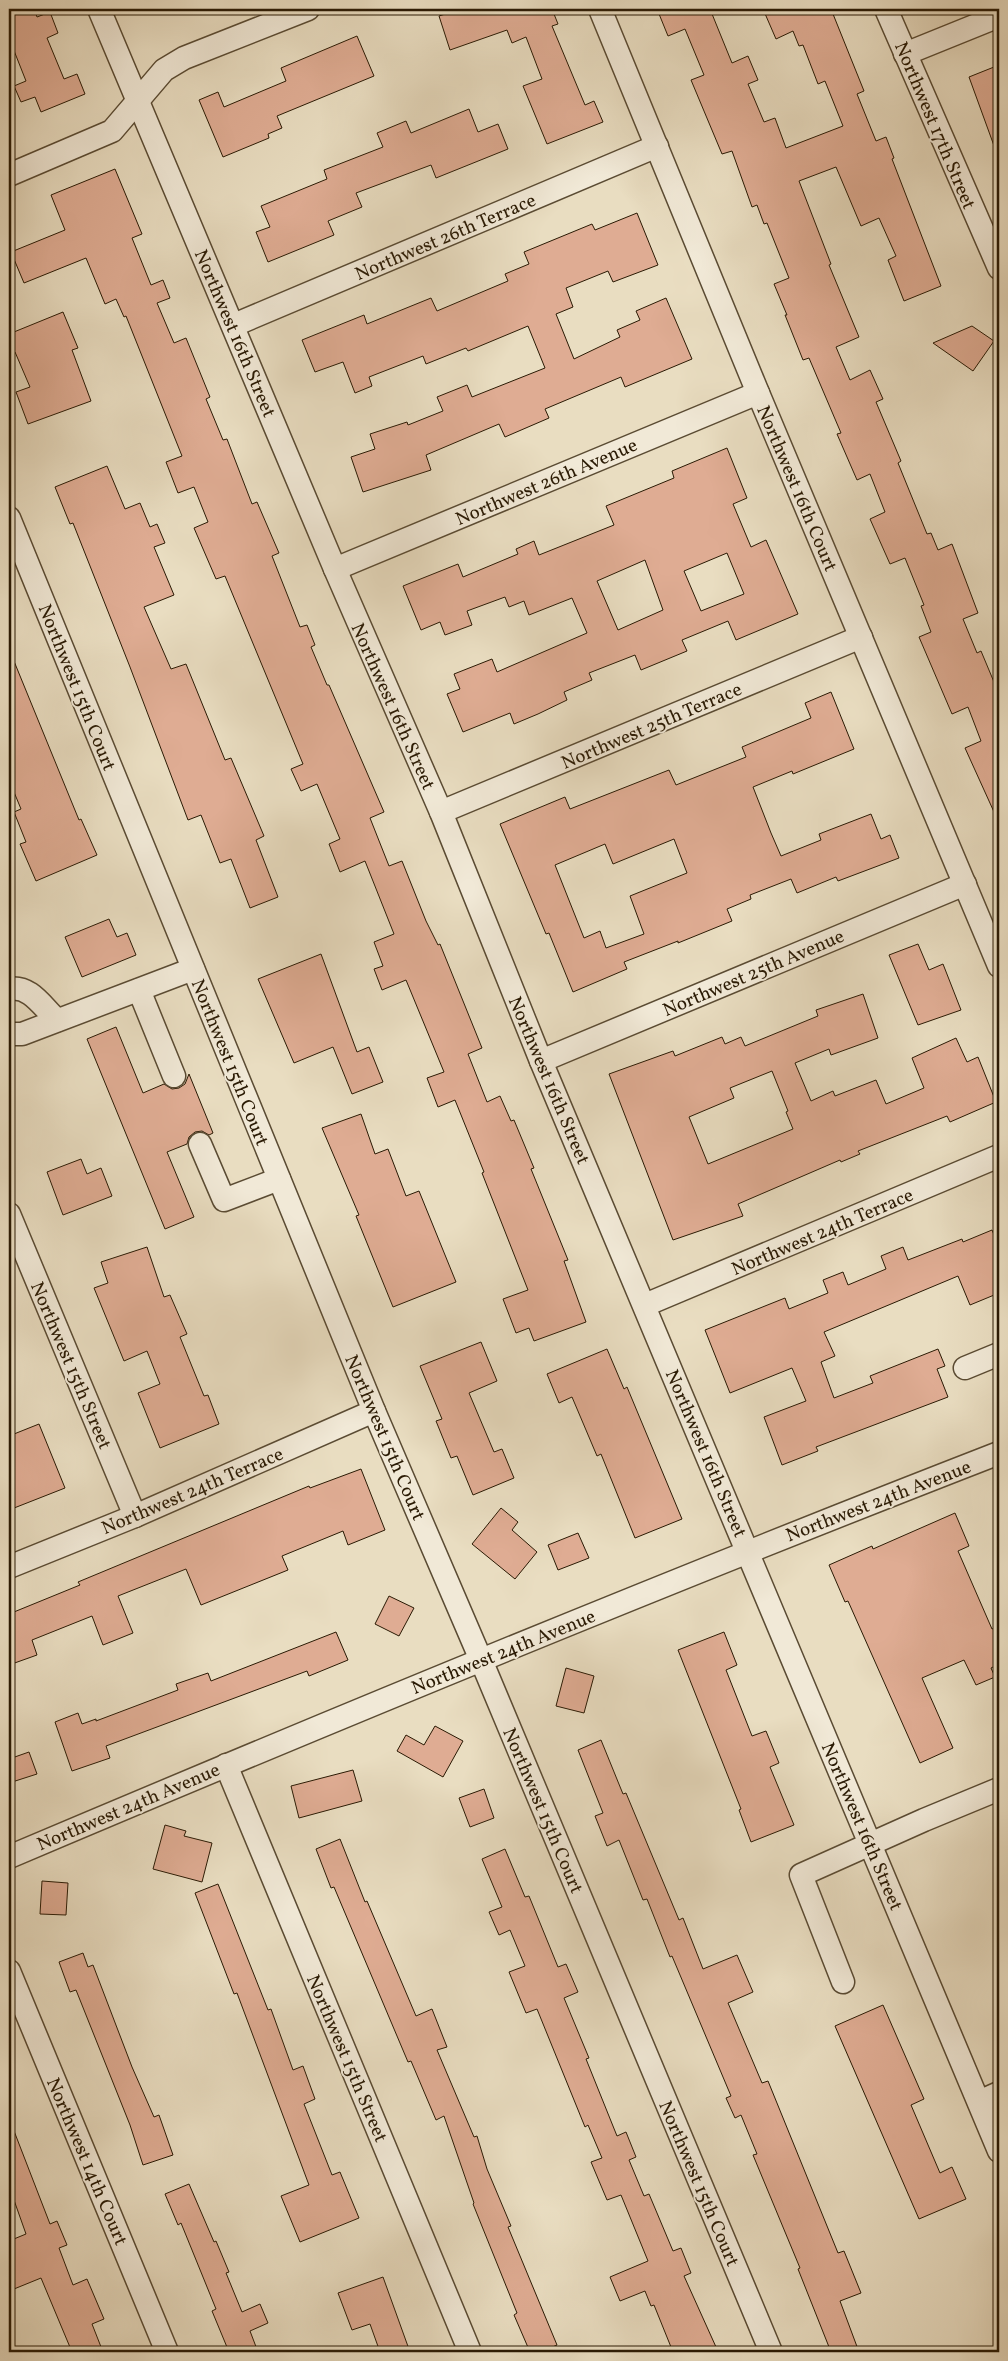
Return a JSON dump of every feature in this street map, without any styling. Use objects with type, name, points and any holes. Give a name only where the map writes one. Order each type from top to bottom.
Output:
[{"type":"street","name":"Northwest 16th Street","points":[[99,9],[335,569],[441,812],[541,1061],[999,2151]]},
{"type":"street","points":[[9,175],[112,131],[164,70],[184,58],[308,9]]},
{"type":"street","name":"Northwest 16th Court","points":[[600,9],[758,393],[999,966]]},
{"type":"street","name":"Northwest 17th Street","points":[[886,9],[999,268]]},
{"type":"street","points":[[905,54],[999,16]]},
{"type":"street","name":"Northwest 26th Terrace","points":[[234,326],[657,146]]},
{"type":"street","name":"Northwest 26th Avenue","points":[[335,569],[758,393]]},
{"type":"street","name":"Northwest 15th Court","points":[[9,518],[374,1411],[481,1660],[771,2352]]},
{"type":"street","name":"Northwest 25th Terrace","points":[[441,812],[861,638]]},
{"type":"street","name":"Northwest 25th Avenue","points":[[541,1061],[965,884]]},
{"type":"street","points":[[9,1034],[22,1034],[193,969]]},
{"type":"street","points":[[9,989],[17,988],[28,992],[57,1020]]},
{"type":"street","points":[[139,990],[174,1076]]},
{"type":"street","points":[[200,1144],[224,1200],[279,1178]]},
{"type":"street","name":"Northwest 24th Terrace","points":[[645,1305],[999,1156]]},
{"type":"street","name":"Northwest 15th Street","points":[[9,1214],[135,1516]]},
{"type":"street","points":[[965,1368],[999,1354]]},
{"type":"street","name":"Northwest 24th Terrace","points":[[9,1567],[135,1516],[374,1411]]},
{"type":"street","name":"Northwest 24th Avenue","points":[[9,1857],[226,1765],[748,1550],[999,1453]]},
{"type":"street","name":"Northwest 15th Street","points":[[226,1765],[470,2352]]},
{"type":"street","points":[[843,1982],[801,1875],[999,1789]]},
{"type":"street","name":"Northwest 14th Court","points":[[9,1971],[167,2352]]},
{"type":"street","points":[[979,2102],[999,2093]]},
{"type":"building","points":[[9,9],[34,9],[37,17],[50,12],[58,33],[47,38],[64,79],[77,74],[85,94],[41,112],[35,97],[21,102],[14,86],[26,81],[9,38]]},
{"type":"building","points":[[461,9],[552,9],[558,24],[552,26],[585,105],[594,101],[603,122],[547,144],[523,86],[542,79],[526,37],[512,43],[507,30],[450,50],[439,16]]},
{"type":"building","points":[[657,9],[710,9],[732,63],[748,56],[758,80],[748,84],[764,122],[775,118],[786,148],[843,126],[825,81],[818,84],[803,45],[799,46],[793,31],[776,39],[763,9],[831,9],[864,91],[857,94],[876,141],[886,137],[894,158],[892,159],[941,286],[904,301],[888,260],[896,256],[879,218],[861,226],[836,167],[799,181],[831,264],[829,265],[859,337],[836,347],[850,380],[870,370],[883,399],[876,402],[901,461],[898,463],[927,534],[931,533],[938,550],[952,544],[978,613],[963,619],[977,653],[981,651],[999,694],[999,823],[965,748],[981,741],[968,707],[952,714],[919,637],[931,632],[921,606],[924,605],[905,558],[890,564],[870,519],[885,512],[870,474],[857,480],[837,434],[841,433],[809,358],[803,360],[785,315],[787,315],[774,284],[789,278],[767,223],[764,224],[757,205],[752,207],[732,151],[722,154],[691,80],[704,75],[685,29],[668,36]]},
{"type":"building","points":[[357,36],[374,76],[277,116],[282,128],[268,134],[269,138],[223,157],[199,100],[218,92],[224,107],[286,81],[281,68]]},
{"type":"building","points":[[999,65],[999,153],[997,154],[969,77]]},
{"type":"building","points":[[469,109],[478,132],[498,124],[508,149],[436,178],[431,165],[356,193],[362,207],[328,221],[334,235],[268,262],[256,232],[270,227],[261,206],[327,179],[324,170],[383,147],[377,133],[406,121],[411,133]]},
{"type":"building","points":[[115,169],[142,234],[132,238],[151,285],[163,280],[170,298],[157,303],[174,343],[186,338],[210,397],[206,399],[223,440],[227,439],[252,504],[257,502],[279,553],[272,556],[300,627],[307,625],[315,645],[311,647],[384,812],[370,818],[389,866],[402,861],[426,921],[438,945],[440,944],[482,1048],[468,1054],[487,1102],[500,1096],[511,1121],[514,1120],[534,1168],[531,1169],[568,1260],[564,1261],[586,1322],[534,1341],[529,1328],[516,1333],[503,1299],[528,1290],[482,1173],[484,1172],[455,1100],[438,1107],[427,1078],[444,1072],[406,980],[382,990],[374,969],[383,966],[374,942],[394,934],[365,861],[340,872],[329,844],[340,839],[317,784],[301,791],[291,769],[303,764],[225,576],[216,579],[194,528],[208,522],[194,487],[178,493],[166,462],[182,456],[126,316],[124,317],[116,299],[105,304],[86,258],[24,283],[11,252],[65,230],[51,195]]},
{"type":"building","points":[[637,213],[658,265],[613,282],[608,271],[566,288],[573,307],[556,314],[574,359],[620,337],[617,330],[640,320],[636,311],[666,298],[692,359],[625,387],[621,377],[545,409],[549,418],[505,437],[499,424],[426,455],[431,470],[363,492],[351,457],[375,449],[370,434],[407,422],[408,425],[443,411],[437,397],[467,385],[472,397],[545,368],[528,326],[468,351],[466,348],[426,364],[423,356],[369,377],[372,386],[355,393],[343,362],[315,372],[302,340],[364,315],[367,324],[431,298],[437,311],[508,281],[505,274],[529,264],[524,252],[592,224],[595,230]]},
{"type":"building","points":[[63,312],[78,348],[72,350],[91,401],[28,424],[16,392],[30,387],[15,352],[9,354],[9,334]]},
{"type":"building","points":[[972,326],[994,341],[973,371],[933,343]]},
{"type":"building","points":[[727,448],[747,498],[733,504],[751,547],[766,540],[798,614],[736,640],[728,621],[682,640],[687,651],[641,670],[635,655],[589,673],[592,680],[564,692],[567,700],[538,714],[514,724],[510,713],[463,732],[447,694],[460,689],[454,674],[492,659],[497,672],[587,633],[572,598],[529,615],[524,601],[509,607],[505,597],[467,611],[472,625],[445,635],[440,622],[421,630],[403,586],[458,564],[463,577],[518,554],[516,549],[534,541],[539,555],[614,525],[606,506],[674,478],[672,471]],"holes":[[[727,553],[744,594],[701,611],[684,571]],[[645,560],[663,610],[618,630],[597,581]]]},
{"type":"building","points":[[107,466],[125,509],[140,503],[150,527],[157,524],[165,543],[154,547],[174,595],[144,607],[171,669],[186,664],[225,760],[231,758],[264,836],[256,840],[278,897],[250,908],[231,859],[220,863],[201,815],[188,820],[73,523],[70,524],[55,487]]},
{"type":"building","points":[[9,649],[79,820],[81,819],[97,855],[36,881],[20,844],[26,842],[14,812],[21,809],[9,780]]},
{"type":"building","points":[[831,692],[854,749],[793,774],[792,771],[753,787],[781,856],[821,840],[819,834],[871,814],[881,839],[890,835],[899,858],[838,881],[836,877],[797,893],[791,879],[750,895],[751,899],[727,909],[732,921],[624,962],[627,969],[573,992],[549,933],[546,934],[500,824],[565,797],[570,809],[669,770],[676,785],[746,757],[742,747],[811,718],[805,703]],"holes":[[[674,839],[687,873],[630,896],[644,934],[606,948],[600,931],[584,938],[555,865],[605,844],[613,864]]]},
{"type":"building","points":[[109,919],[117,937],[127,933],[136,955],[82,977],[65,937]]},
{"type":"building","points":[[918,944],[929,970],[943,964],[961,1010],[918,1025],[889,955]]},
{"type":"building","points":[[321,954],[357,1052],[369,1047],[383,1082],[352,1094],[333,1047],[294,1063],[258,979]]},
{"type":"building","points":[[863,994],[878,1038],[831,1055],[829,1049],[795,1063],[811,1101],[833,1091],[835,1096],[876,1080],[886,1104],[924,1088],[912,1058],[956,1038],[967,1062],[978,1057],[996,1102],[950,1122],[947,1116],[858,1151],[860,1154],[841,1162],[840,1160],[738,1204],[743,1216],[673,1240],[609,1074],[673,1051],[675,1056],[722,1037],[725,1044],[741,1037],[745,1046],[818,1016],[816,1010]],"holes":[[[772,1071],[788,1111],[786,1112],[793,1129],[708,1164],[689,1117],[734,1098],[730,1088]]]},
{"type":"building","points":[[116,1027],[143,1093],[164,1084],[172,1089],[179,1088],[185,1084],[189,1074],[213,1133],[209,1135],[202,1131],[195,1132],[189,1137],[187,1144],[167,1152],[194,1217],[165,1229],[87,1039]]},
{"type":"building","points":[[361,1114],[375,1154],[388,1149],[406,1196],[419,1191],[456,1282],[393,1307],[356,1216],[359,1215],[322,1128]]},
{"type":"building","points":[[81,1159],[87,1174],[101,1168],[112,1196],[63,1215],[47,1172]]},
{"type":"building","points":[[992,1230],[999,1247],[999,1293],[970,1305],[958,1276],[824,1332],[835,1356],[821,1362],[834,1398],[873,1383],[870,1376],[938,1349],[945,1366],[937,1369],[948,1397],[816,1447],[818,1451],[782,1465],[764,1417],[806,1401],[792,1368],[730,1393],[705,1330],[785,1298],[789,1309],[828,1293],[823,1280],[843,1272],[848,1285],[886,1269],[881,1256],[903,1247],[908,1260],[962,1239],[963,1242]]},
{"type":"building","points":[[147,1247],[164,1297],[170,1295],[187,1334],[180,1337],[204,1396],[208,1395],[219,1424],[160,1448],[138,1393],[160,1384],[147,1351],[124,1361],[94,1288],[108,1283],[101,1262]]},
{"type":"building","points":[[481,1342],[497,1381],[469,1393],[494,1452],[502,1449],[514,1478],[473,1495],[457,1456],[451,1458],[436,1421],[442,1419],[420,1366]]},
{"type":"building","points":[[607,1349],[624,1389],[627,1387],[682,1519],[635,1538],[601,1454],[597,1456],[572,1397],[559,1403],[547,1374]]},
{"type":"building","points":[[39,1424],[65,1488],[9,1510],[9,1436]]},
{"type":"building","points":[[361,1469],[385,1530],[348,1545],[343,1531],[282,1556],[288,1570],[201,1605],[186,1569],[118,1596],[133,1633],[103,1645],[92,1616],[32,1640],[37,1655],[9,1665],[9,1614],[80,1585],[78,1582],[309,1486],[310,1488]]},
{"type":"building","points":[[501,1508],[518,1522],[512,1530],[537,1552],[515,1579],[472,1544]]},
{"type":"building","points":[[955,1513],[969,1546],[958,1551],[992,1629],[999,1626],[999,1664],[991,1668],[995,1677],[976,1685],[964,1660],[922,1678],[953,1748],[920,1763],[848,1601],[845,1602],[829,1565],[872,1546],[873,1549]]},
{"type":"building","points":[[578,1533],[589,1558],[558,1570],[548,1545]]},
{"type":"building","points":[[389,1596],[414,1608],[399,1636],[375,1624]]},
{"type":"building","points":[[336,1632],[348,1660],[309,1676],[307,1671],[106,1746],[110,1758],[72,1771],[55,1722],[78,1713],[82,1724],[96,1719],[96,1721],[178,1690],[176,1684],[208,1673],[211,1681]]},
{"type":"building","points":[[724,1632],[737,1665],[726,1670],[752,1736],[766,1731],[779,1763],[770,1767],[794,1825],[751,1842],[739,1810],[741,1809],[678,1650]]},
{"type":"building","points":[[566,1668],[594,1676],[584,1713],[556,1706]]},
{"type":"building","points":[[435,1726],[463,1741],[443,1777],[397,1751],[406,1735],[424,1745]]},
{"type":"building","points":[[601,1740],[623,1794],[626,1793],[679,1920],[683,1918],[703,1969],[737,1955],[753,1992],[728,2003],[762,2083],[768,2081],[838,2253],[844,2251],[861,2293],[840,2301],[859,2352],[831,2352],[798,2269],[800,2268],[753,2155],[757,2154],[741,2115],[735,2118],[726,2098],[731,2096],[672,1956],[670,1957],[647,1899],[643,1900],[619,1840],[607,1846],[595,1816],[603,1813],[578,1750]]},
{"type":"building","points":[[29,1752],[37,1774],[9,1783],[9,1759]]},
{"type":"building","points":[[353,1770],[362,1801],[299,1818],[291,1786]]},
{"type":"building","points":[[484,1789],[494,1818],[470,1827],[459,1798]]},
{"type":"building","points":[[165,1825],[186,1831],[184,1836],[212,1843],[202,1882],[153,1869]]},
{"type":"building","points":[[340,1839],[365,1902],[367,1901],[416,2016],[432,2009],[447,2047],[437,2050],[474,2137],[477,2136],[487,2169],[511,2226],[508,2227],[557,2345],[541,2352],[530,2352],[514,2315],[517,2313],[473,2204],[444,2116],[436,2120],[411,2061],[408,2062],[334,1887],[331,1888],[316,1849]]},
{"type":"building","points":[[505,1849],[525,1897],[529,1896],[558,1967],[566,1964],[578,1992],[564,1998],[589,2058],[586,2059],[617,2136],[626,2132],[636,2157],[629,2160],[644,2196],[649,2194],[673,2251],[681,2248],[691,2273],[684,2276],[716,2347],[704,2352],[673,2352],[654,2305],[651,2306],[645,2291],[620,2301],[610,2277],[648,2261],[621,2195],[607,2200],[591,2162],[602,2158],[588,2125],[585,2127],[537,2009],[526,2013],[509,1972],[525,1966],[510,1930],[499,1935],[489,1912],[502,1907],[482,1859]]},
{"type":"building","points":[[42,1881],[68,1883],[66,1915],[40,1914]]},
{"type":"building","points":[[218,1884],[268,2010],[271,2009],[293,2070],[303,2066],[315,2099],[304,2104],[332,2175],[340,2172],[359,2218],[300,2242],[281,2196],[309,2185],[237,1993],[234,1994],[195,1893]]},
{"type":"building","points":[[83,1953],[88,1967],[93,1965],[132,2067],[154,2117],[159,2115],[173,2155],[143,2165],[130,2125],[76,1990],[70,1992],[59,1962]]},
{"type":"building","points":[[883,2005],[924,2099],[911,2105],[940,2173],[952,2167],[966,2199],[919,2219],[835,2026]]},
{"type":"building","points":[[9,2118],[50,2224],[57,2221],[67,2245],[59,2248],[73,2285],[87,2279],[104,2319],[92,2324],[103,2352],[72,2352],[41,2278],[14,2289],[9,2276],[9,2241],[26,2234],[9,2186]]},
{"type":"building","points":[[189,2184],[229,2272],[226,2273],[242,2312],[260,2304],[268,2323],[250,2331],[258,2352],[229,2352],[212,2311],[216,2309],[181,2223],[178,2225],[165,2194]]},
{"type":"building","points":[[383,2277],[410,2352],[380,2352],[370,2324],[352,2330],[338,2293]]}]
